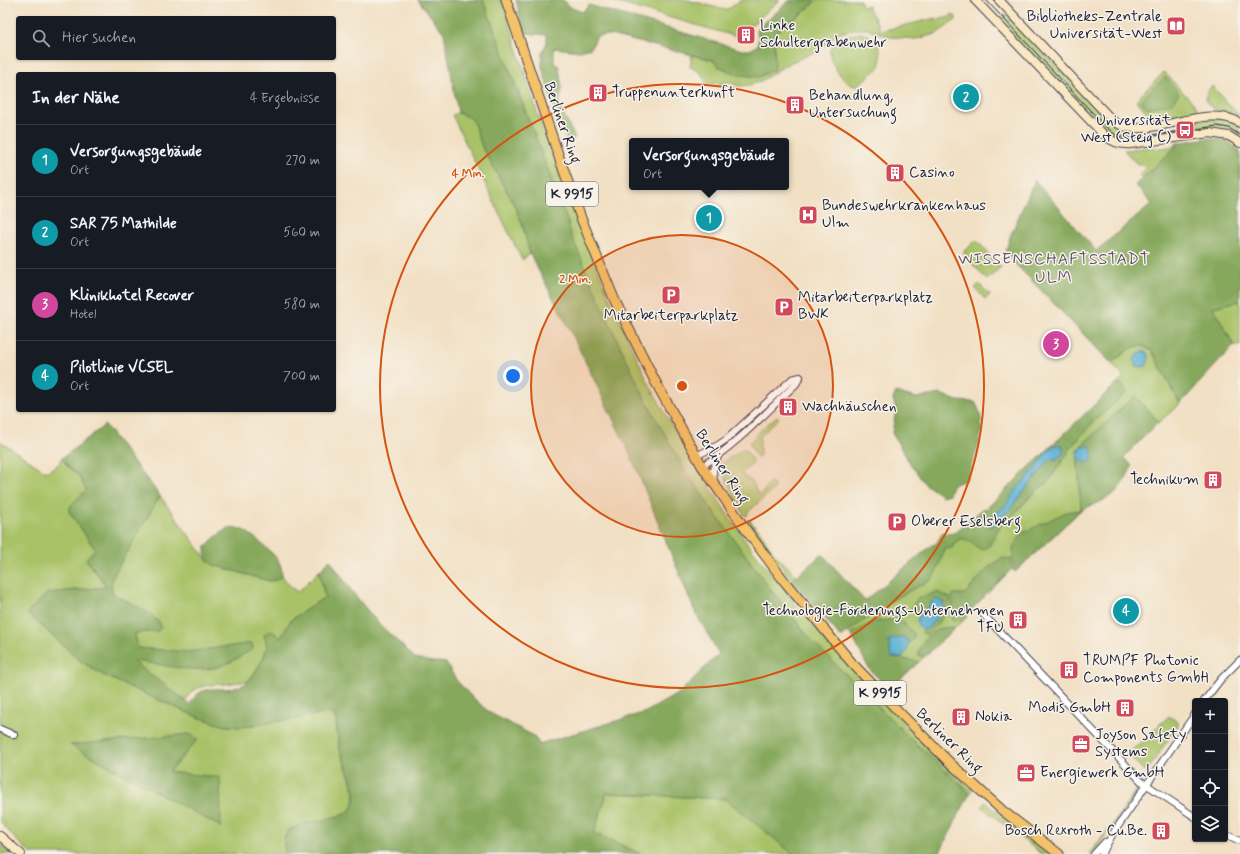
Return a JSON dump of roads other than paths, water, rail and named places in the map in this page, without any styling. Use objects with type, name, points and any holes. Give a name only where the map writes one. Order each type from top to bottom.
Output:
[{"type":"main road","name":"Berliner Ring","points":[[506,0],[581,218],[615,300],[655,381],[702,466],[749,534],[785,582],[829,636],[862,673],[913,727],[960,772],[1017,822],[1056,852]]},
{"type":"street","points":[[975,0],[1104,135],[1113,141],[1123,144],[1134,144],[1210,133],[1229,136],[1240,144]]},
{"type":"street","points":[[999,0],[1111,119],[1121,126],[1140,128],[1218,116],[1231,118],[1240,123]]},
{"type":"street","points":[[696,456],[718,445],[792,379],[800,376],[796,384],[745,433],[718,456],[702,466]]},
{"type":"street","points":[[714,484],[713,470],[718,456]]},
{"type":"street","points":[[982,614],[1138,778],[1146,785],[1192,815]]},
{"type":"street","points":[[1206,698],[1216,685],[1240,660]]},
{"type":"street","points":[[1102,854],[1112,835],[1192,718]]},
{"type":"street","points":[[0,729],[14,735]]},
{"type":"street","points":[[1094,854],[1112,835]]},
{"type":"street","points":[[1228,835],[1240,841]]},
{"type":"street","points":[[0,836],[21,854]]},
{"type":"water","points":[[1143,351],[1149,356],[1148,362],[1146,366],[1137,366],[1134,359],[1140,352]]},
{"type":"water","points":[[1055,445],[1063,445],[1063,454],[1056,459],[1050,459],[1009,510],[991,527],[986,522],[1005,506],[1017,489],[1036,468],[1045,454]]},
{"type":"water","points":[[1090,445],[1093,459],[1088,463],[1079,460],[1078,453],[1081,448]]},
{"type":"water","points":[[935,599],[943,602],[942,611],[926,630],[918,626],[917,619]]},
{"type":"water","points":[[904,637],[909,643],[907,651],[901,658],[892,657],[890,653],[889,640]]},
{"type":"tram line","points":[[986,0],[1106,127],[1117,136],[1131,138],[1217,126],[1229,128],[1240,135]]},
{"type":"place","name":"Bibliotheks-Zentrale Universität-West","points":[[1176,26]]},
{"type":"place","name":"Linke Schultergrabenwehr","points":[[746,35]]},
{"type":"place","name":"Truppenunterkunft","points":[[598,93]]},
{"type":"place","name":"SAR 75 Mathilde","points":[[966,97]]},
{"type":"place","name":"Behandlung, Untersuchung","points":[[795,105]]},
{"type":"place","name":"Universität West (Steig C)","points":[[1185,130]]},
{"type":"place","name":"Casino","points":[[895,173]]},
{"type":"place","name":"Bundeswehrkrankenhaus Ulm","points":[[808,215]]},
{"type":"place","name":"Versorgungsgebäude","points":[[709,218]]},
{"type":"place","name":"Mitarbeiterparkplatz","points":[[671,295]]},
{"type":"place","name":"Mitarbeiterparkplatz BWK","points":[[784,307]]},
{"type":"place","name":"Klinikhotel Recover","points":[[1056,344]]},
{"type":"place","name":"Wachhäuschen","points":[[788,407]]},
{"type":"place","name":"Technikum","points":[[1213,480]]},
{"type":"place","name":"Oberer Eselsberg","points":[[897,522]]},
{"type":"place","name":"Pilotlinie VCSEL","points":[[1126,611]]},
{"type":"place","name":"Technologie-Förderungs-Unternehmen TFU","points":[[1018,620]]},
{"type":"place","name":"TRUMPF Photonic Components GmbH","points":[[1069,670]]},
{"type":"place","name":"Modis GmbH","points":[[1125,708]]},
{"type":"place","name":"Nokia","points":[[961,717]]},
{"type":"place","name":"Joyson Safety Systems","points":[[1081,744]]},
{"type":"place","name":"Energiewerk GmbH","points":[[1026,773]]},
{"type":"place","name":"Bosch Rexroth - Cu.Be.","points":[[1161,831]]},
{"type":"district","name":"WISSENSCHAFTSSTADT ULM","points":[[1054,268]]}]
